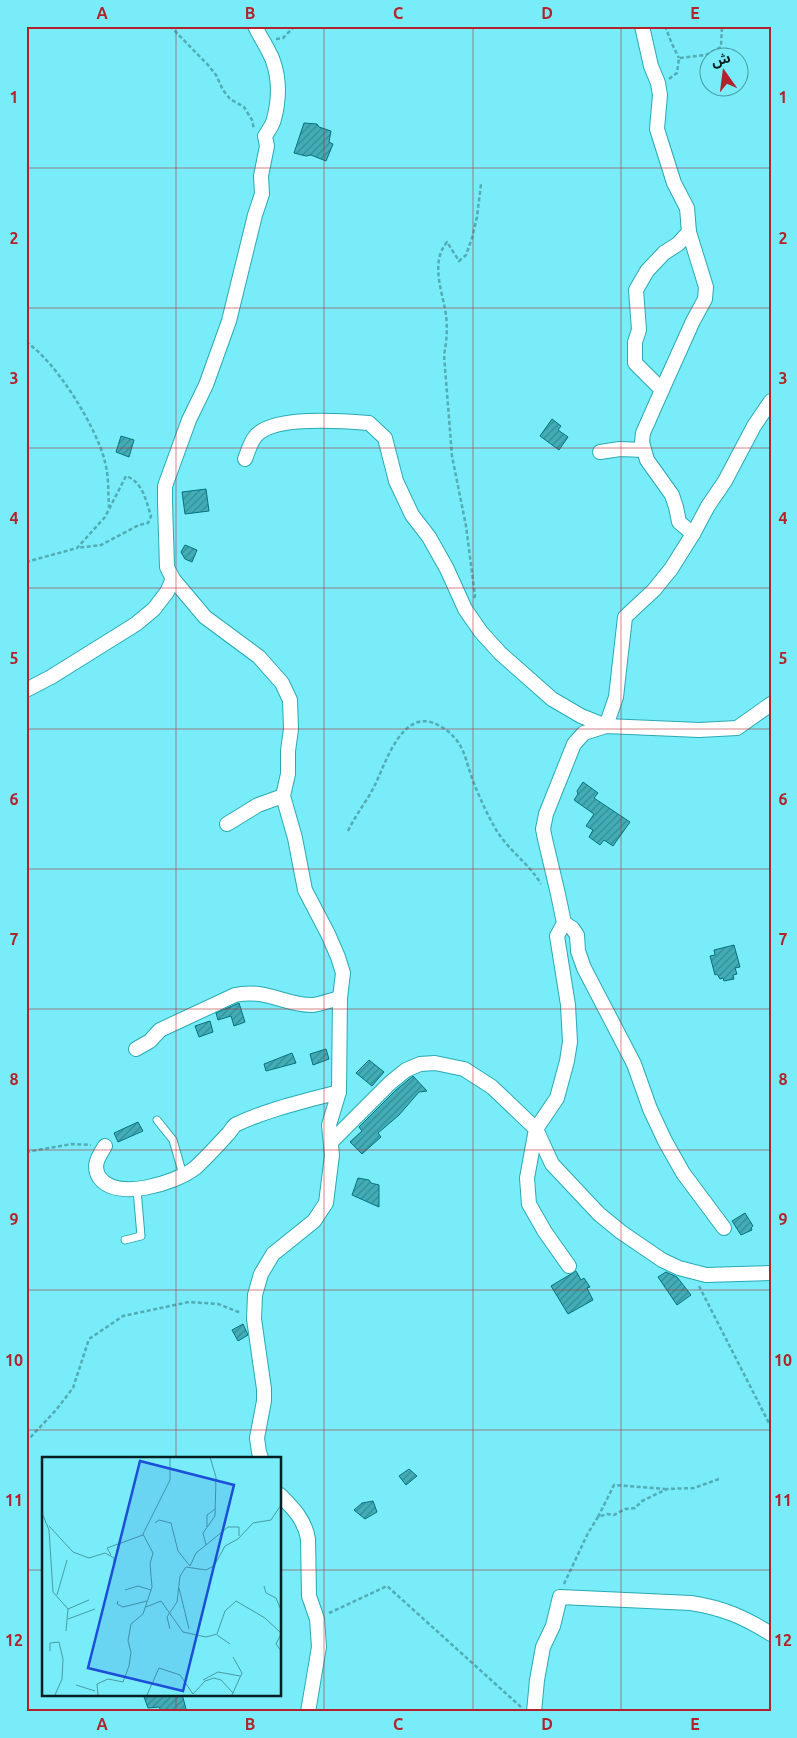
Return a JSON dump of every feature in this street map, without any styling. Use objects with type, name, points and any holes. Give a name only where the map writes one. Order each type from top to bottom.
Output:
[{"type":"street","points":[[255,26],[262,42],[268,49],[277,73],[278,91],[274,121],[265,136],[267,146],[261,176],[262,194],[255,214],[229,321],[206,385],[189,420],[166,486],[167,566],[173,579],[205,617],[259,657],[282,683],[290,700],[291,729],[288,751],[288,774],[283,796],[295,838],[305,890],[331,942],[343,973],[340,998],[339,1092],[329,1125],[331,1142],[330,1180],[326,1203],[314,1221],[273,1254],[261,1274],[255,1295],[254,1319],[264,1389],[264,1401],[257,1438],[261,1457]]},
{"type":"street","points":[[642,26],[660,95],[657,129],[674,183],[687,208],[690,232],[706,287],[705,299],[693,321],[643,433],[642,442],[647,460],[672,495],[679,522],[693,534]]},
{"type":"street","points":[[662,390],[635,363],[635,342],[639,330],[636,290],[647,271],[664,253],[678,244],[690,232]]},
{"type":"street","points":[[606,726],[616,696],[625,617],[654,590],[671,569],[725,481],[754,426],[771,401]]},
{"type":"street","points":[[245,459],[255,436],[270,426],[291,422],[369,423],[386,438],[396,482],[412,515],[429,537],[465,609],[481,632],[500,653],[552,699],[581,716],[606,726],[699,730],[737,728],[771,704]]},
{"type":"street","points":[[600,452],[620,449],[644,450]]},
{"type":"street","points":[[26,690],[51,677],[136,624],[154,609],[167,592],[173,579]]},
{"type":"street","points":[[569,1266],[545,1232],[529,1204],[527,1178],[536,1129],[556,1098],[567,1061],[570,1042],[568,1005],[557,936],[564,923],[543,829],[546,814],[574,744],[584,733],[606,726]]},
{"type":"street","points":[[227,824],[258,805],[283,796]]},
{"type":"street","points":[[564,923],[572,928],[576,935],[578,951],[584,968],[634,1064],[650,1109],[665,1141],[683,1172],[724,1228]]},
{"type":"street","points":[[136,1049],[150,1041],[160,1030],[235,995],[247,992],[313,1005],[340,998]]},
{"type":"street","points":[[331,1142],[406,1070],[420,1064],[435,1063],[464,1069],[492,1087],[536,1129],[552,1164],[599,1214],[621,1232],[662,1260],[679,1268],[706,1275],[771,1273]]},
{"type":"street","points":[[105,1146],[98,1157],[96,1166],[101,1179],[126,1190],[137,1190],[183,1175],[199,1163],[229,1134],[234,1125],[285,1106],[339,1092]]},
{"type":"street","points":[[281,1495],[296,1511],[307,1530],[310,1596],[316,1619],[319,1646],[308,1712]]},
{"type":"street","points":[[534,1712],[543,1646],[553,1626],[560,1597],[691,1603],[723,1609],[771,1634]]},
{"type":"lane","points":[[157,1120],[173,1140],[183,1175]]},
{"type":"lane","points":[[125,1240],[141,1236],[137,1190]]},
{"type":"path","points":[[170,26],[208,65],[230,99],[244,107],[252,120],[255,133],[265,136]]},
{"type":"path","points":[[262,42],[283,38],[295,26]]},
{"type":"path","points":[[658,83],[678,73],[679,58],[665,26]]},
{"type":"path","points":[[679,58],[706,55],[720,47],[722,26]]},
{"type":"path","points":[[465,609],[475,596],[466,526],[452,456],[444,355],[447,339],[446,310],[440,290],[439,263],[441,249],[447,242],[459,261],[466,255],[477,217],[480,184]]},
{"type":"path","points":[[26,242],[26,263]]},
{"type":"path","points":[[26,342],[36,348],[63,381],[86,416],[105,460],[109,480],[109,509]]},
{"type":"path","points":[[26,562],[77,548],[101,545],[139,525],[148,523],[151,516],[140,487],[134,479],[126,476],[105,517],[77,548]]},
{"type":"path","points":[[348,831],[355,816],[375,785],[399,735],[417,722],[433,722],[457,740],[463,751],[476,788],[500,837],[510,850],[535,874],[542,885]]},
{"type":"path","points":[[26,1152],[72,1144],[105,1146]]},
{"type":"path","points":[[692,1272],[771,1428]]},
{"type":"path","points":[[26,1442],[56,1410],[73,1388],[89,1339],[123,1316],[189,1302],[218,1304],[254,1319]]},
{"type":"path","points":[[560,1597],[564,1582],[614,1486],[667,1489],[694,1488],[719,1479]]},
{"type":"path","points":[[598,1517],[607,1514],[614,1515],[625,1509],[635,1508],[642,1501],[667,1489]]},
{"type":"path","points":[[316,1619],[387,1586],[526,1712]]},
{"type":"building","points":[[304,123],[317,124],[319,127],[331,131],[329,142],[333,144],[326,161],[311,155],[306,156],[294,153]]},
{"type":"building","points":[[552,419],[561,426],[558,430],[568,437],[559,450],[540,436]]},
{"type":"building","points":[[121,436],[134,440],[129,457],[116,452]]},
{"type":"building","points":[[206,489],[209,511],[185,514],[182,492]]},
{"type":"building","points":[[185,545],[197,550],[192,562],[185,559],[181,552]]},
{"type":"building","points":[[583,782],[598,793],[594,798],[630,822],[613,846],[604,840],[600,845],[589,837],[593,830],[586,826],[594,814],[574,800]]},
{"type":"building","points":[[734,945],[740,967],[735,968],[737,974],[733,975],[734,979],[724,981],[717,974],[715,975],[710,956],[715,955],[714,950]]},
{"type":"building","points":[[239,1003],[245,1022],[234,1026],[231,1016],[218,1020],[216,1013]]},
{"type":"building","points":[[210,1021],[213,1032],[199,1037],[195,1026]]},
{"type":"building","points":[[326,1049],[329,1059],[313,1065],[310,1054]]},
{"type":"building","points":[[292,1053],[296,1063],[266,1071],[264,1064]]},
{"type":"building","points":[[369,1060],[384,1072],[372,1086],[356,1073]]},
{"type":"building","points":[[413,1076],[427,1091],[419,1092],[399,1115],[378,1133],[381,1137],[362,1154],[350,1142],[362,1131],[359,1127]]},
{"type":"building","points":[[138,1122],[143,1131],[118,1142],[114,1133]]},
{"type":"building","points":[[358,1178],[369,1180],[371,1183],[379,1185],[379,1207],[352,1195]]},
{"type":"building","points":[[745,1213],[753,1226],[752,1230],[741,1235],[732,1221]]},
{"type":"building","points":[[576,1271],[581,1280],[584,1278],[590,1287],[587,1288],[593,1300],[568,1314],[551,1286]]},
{"type":"building","points":[[666,1272],[677,1277],[691,1295],[677,1305],[658,1277]]},
{"type":"building","points":[[243,1324],[248,1335],[238,1341],[232,1330]]},
{"type":"building","points":[[409,1469],[417,1476],[406,1485],[399,1476]]},
{"type":"building","points":[[373,1501],[377,1512],[365,1519],[354,1510],[362,1503]]},
{"type":"building","points":[[144,1696],[183,1696],[186,1709],[175,1712],[162,1712],[159,1707],[148,1708]]}]
